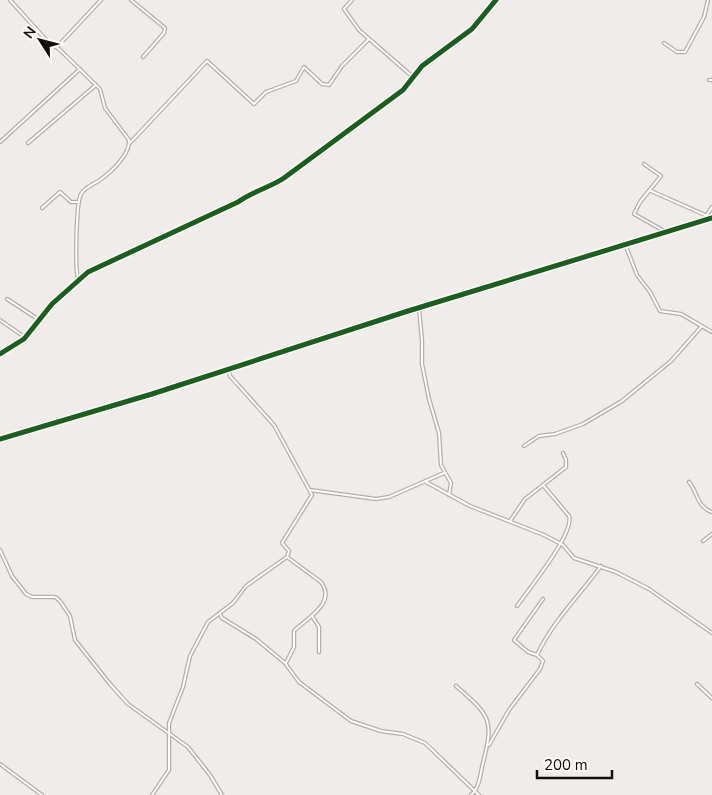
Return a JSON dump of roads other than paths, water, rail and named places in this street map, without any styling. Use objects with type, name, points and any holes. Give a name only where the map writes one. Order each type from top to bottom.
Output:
[{"type":"street","points":[[10,0],[48,42],[57,48],[96,85],[102,93],[105,108],[122,128],[129,143]]},
{"type":"street","points":[[57,48],[101,0]]},
{"type":"street","points":[[131,0],[166,28],[143,58]]},
{"type":"street","points":[[352,0],[344,9],[359,30],[414,78]]},
{"type":"street","points":[[0,354],[28,335],[41,321],[52,304],[78,280],[105,262],[219,211],[255,191],[270,187],[391,99],[414,78],[422,66],[472,29],[496,0]]},
{"type":"street","points":[[664,44],[684,53],[704,17],[708,0]]},
{"type":"street","points":[[78,280],[77,220],[79,202],[84,190],[102,178],[125,155],[129,143],[207,61],[254,104],[266,92],[296,81],[304,67],[322,84],[329,85],[342,66],[368,39]]},
{"type":"street","points":[[0,142],[80,69]]},
{"type":"street","points":[[28,143],[96,85]]},
{"type":"street","points":[[644,164],[661,175],[651,191],[640,202],[634,214],[666,232]]},
{"type":"street","points":[[651,191],[712,218]]},
{"type":"street","points":[[42,208],[60,192],[72,202],[79,202]]},
{"type":"street","points":[[707,215],[712,207]]},
{"type":"street","points":[[0,439],[229,370],[419,308],[712,218]]},
{"type":"street","points":[[626,244],[637,275],[650,292],[660,311],[681,314],[698,322],[701,327],[712,332]]},
{"type":"street","points":[[7,299],[41,321]]},
{"type":"street","points":[[419,308],[422,340],[421,360],[429,399],[439,433],[441,465],[444,473],[451,481],[449,495]]},
{"type":"street","points":[[0,320],[23,336],[28,335]]},
{"type":"street","points":[[524,446],[539,436],[555,434],[583,424],[622,402],[671,360],[701,327]]},
{"type":"street","points":[[152,795],[170,767],[171,753],[168,734],[190,656],[210,620],[235,601],[246,586],[287,557],[289,551],[282,543],[312,495],[274,425],[230,376],[229,370]]},
{"type":"street","points":[[510,521],[525,499],[566,467],[563,453]]},
{"type":"street","points":[[310,490],[371,500],[389,497],[403,488],[426,482],[444,473]]},
{"type":"street","points":[[426,482],[449,495],[561,544],[573,557],[601,566],[649,588],[712,632]]},
{"type":"street","points":[[689,482],[696,491],[698,502],[712,512]]},
{"type":"street","points":[[517,606],[561,544],[570,518],[543,485]]},
{"type":"street","points":[[703,541],[712,534]]},
{"type":"street","points":[[0,550],[12,576],[26,594],[32,597],[55,597],[60,601],[70,616],[75,640],[110,684],[128,704],[188,747],[210,775],[222,795]]},
{"type":"street","points":[[285,664],[294,648],[294,632],[322,607],[324,585],[287,557]]},
{"type":"street","points":[[537,655],[564,611],[601,566]]},
{"type":"street","points":[[471,795],[475,791],[489,745],[509,710],[540,669],[543,661],[537,655],[528,652],[514,640],[543,599]]},
{"type":"street","points":[[220,614],[222,618],[256,639],[285,664],[299,682],[351,721],[381,731],[403,734],[425,742],[479,795]]},
{"type":"street","points":[[312,616],[319,627],[319,652]]},
{"type":"street","points":[[697,684],[712,698]]},
{"type":"street","points":[[456,686],[479,706],[487,718],[489,745]]},
{"type":"street","points":[[0,764],[42,795]]}]
